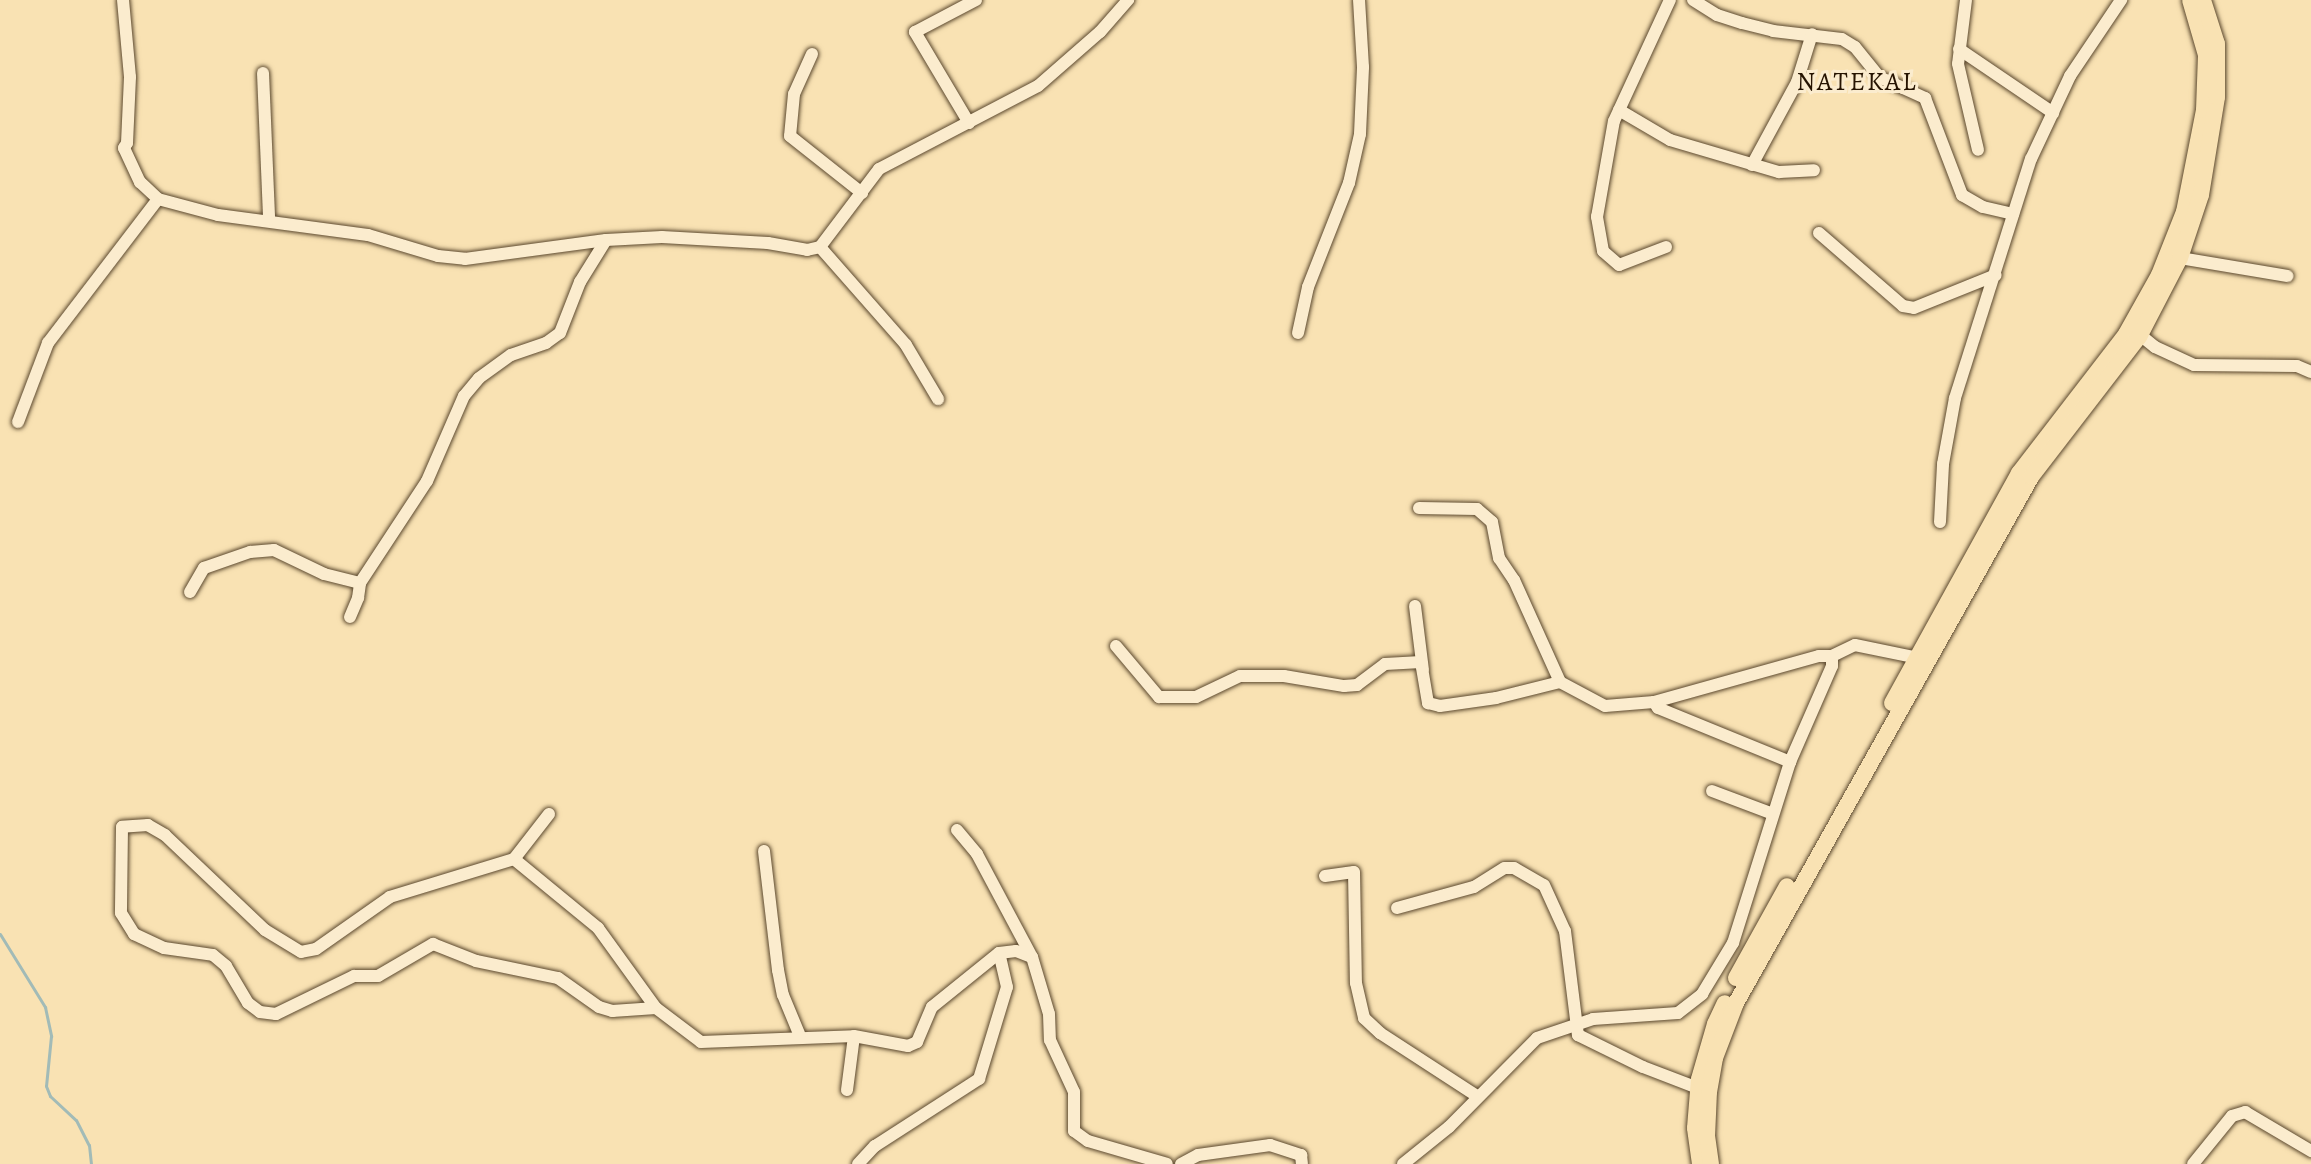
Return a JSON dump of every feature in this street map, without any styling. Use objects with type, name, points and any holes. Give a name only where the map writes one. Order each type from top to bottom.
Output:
[{"type":"main road","points":[[2135,331],[2184,212],[2200,137],[2206,55],[2198,16],[2190,0]]},
{"type":"main road","points":[[1711,1164],[1707,1137],[1709,1092],[1715,1058],[1736,1003],[1923,659],[2019,473],[2135,331],[2180,258],[2201,195],[2217,97],[2217,44],[2203,0]]},
{"type":"main road","points":[[1700,1164],[1695,1128],[1698,1088],[1715,1024],[1738,974],[1923,659]]},
{"type":"street","points":[[123,0],[130,77],[124,148],[140,182],[158,199],[218,215],[269,219],[368,235],[438,256],[465,259],[606,240],[662,237],[768,243],[807,250],[820,247],[879,169],[1038,86],[1100,32],[1123,2]]},
{"type":"street","points":[[969,123],[915,32],[976,0]]},
{"type":"street","points":[[1298,333],[1308,287],[1349,183],[1360,134],[1363,67],[1359,0]]},
{"type":"street","points":[[1666,247],[1619,265],[1603,251],[1597,217],[1614,121],[1670,0]]},
{"type":"street","points":[[1693,0],[1717,15],[1742,23],[1773,31],[1842,39],[1855,47],[1879,77],[1925,98],[1962,195],[1983,207],[2013,214]]},
{"type":"street","points":[[1966,0],[1958,64],[1978,150]]},
{"type":"street","points":[[1940,522],[1943,464],[1955,398],[2031,159],[2070,76],[2121,0]]},
{"type":"street","points":[[1752,165],[1797,82],[1812,34]]},
{"type":"street","points":[[1959,49],[2053,113]]},
{"type":"street","points":[[812,54],[794,94],[790,136],[862,193]]},
{"type":"street","points":[[263,73],[269,219]]},
{"type":"street","points":[[1619,110],[1670,140],[1779,172],[1814,170]]},
{"type":"street","points":[[18,422],[48,343],[158,199]]},
{"type":"street","points":[[1819,233],[1903,306],[1914,308],[1996,275]]},
{"type":"street","points":[[350,617],[360,583],[427,481],[464,396],[479,378],[511,355],[546,343],[560,333],[580,282],[606,240]]},
{"type":"street","points":[[820,247],[906,345],[938,399]]},
{"type":"street","points":[[2180,258],[2288,276]]},
{"type":"street","points":[[2135,331],[2194,365],[2297,366],[2311,372]]},
{"type":"street","points":[[1419,508],[1477,509],[1492,522],[1499,558],[1514,580],[1560,682],[1605,706],[1654,702],[1819,656],[1832,656],[1855,645],[1923,659]]},
{"type":"street","points":[[190,592],[204,568],[250,552],[274,550],[324,574],[360,583]]},
{"type":"street","points":[[1415,606],[1428,703],[1440,706],[1496,698],[1560,682]]},
{"type":"street","points":[[1116,646],[1159,697],[1196,697],[1240,676],[1284,676],[1344,686],[1357,685],[1385,664],[1421,662]]},
{"type":"street","points":[[1403,1164],[1449,1127],[1537,1038],[1593,1019],[1678,1013],[1702,994],[1733,943],[1790,762],[1797,755],[1832,656]]},
{"type":"street","points":[[1654,702],[1658,708],[1790,762]]},
{"type":"street","points":[[1712,791],[1773,814]]},
{"type":"street","points":[[549,814],[514,859],[390,897],[316,949],[301,952],[265,930],[165,835],[139,824],[122,827],[121,913],[134,934],[164,948],[213,955],[226,966],[248,1003],[260,1012],[276,1014],[354,976],[378,976],[433,944],[476,961],[558,978],[599,1007],[612,1011],[656,1008]]},
{"type":"street","points":[[957,830],[977,854],[1032,957],[1049,1014],[1050,1040],[1074,1092],[1074,1131],[1088,1141],[1167,1164]]},
{"type":"street","points":[[764,851],[778,970],[783,995],[800,1036]]},
{"type":"street","points":[[514,859],[598,928],[656,1008],[701,1042],[854,1036],[908,1046],[917,1042],[932,1007],[999,953],[1016,951],[1032,957]]},
{"type":"street","points":[[1397,908],[1474,887],[1505,868],[1514,868],[1544,885],[1565,931],[1578,1035],[1698,1088]]},
{"type":"street","points":[[1325,876],[1354,872],[1356,983],[1364,1018],[1380,1033],[1477,1096]]},
{"type":"street","points":[[858,1164],[875,1146],[979,1079],[1007,987],[999,953]]},
{"type":"street","points":[[847,1090],[854,1036]]},
{"type":"street","points":[[2193,1164],[2232,1116],[2245,1112],[2311,1151]]},
{"type":"street","points":[[1184,1163],[1218,1151],[1270,1145],[1301,1155],[1302,1164]]},
{"type":"waterway","points":[[0,934],[45,1007],[51,1036],[46,1086],[50,1096],[76,1120],[89,1145],[91,1164]]},
{"type":"district","name":"NATEKAL","points":[[1857,82]]}]
